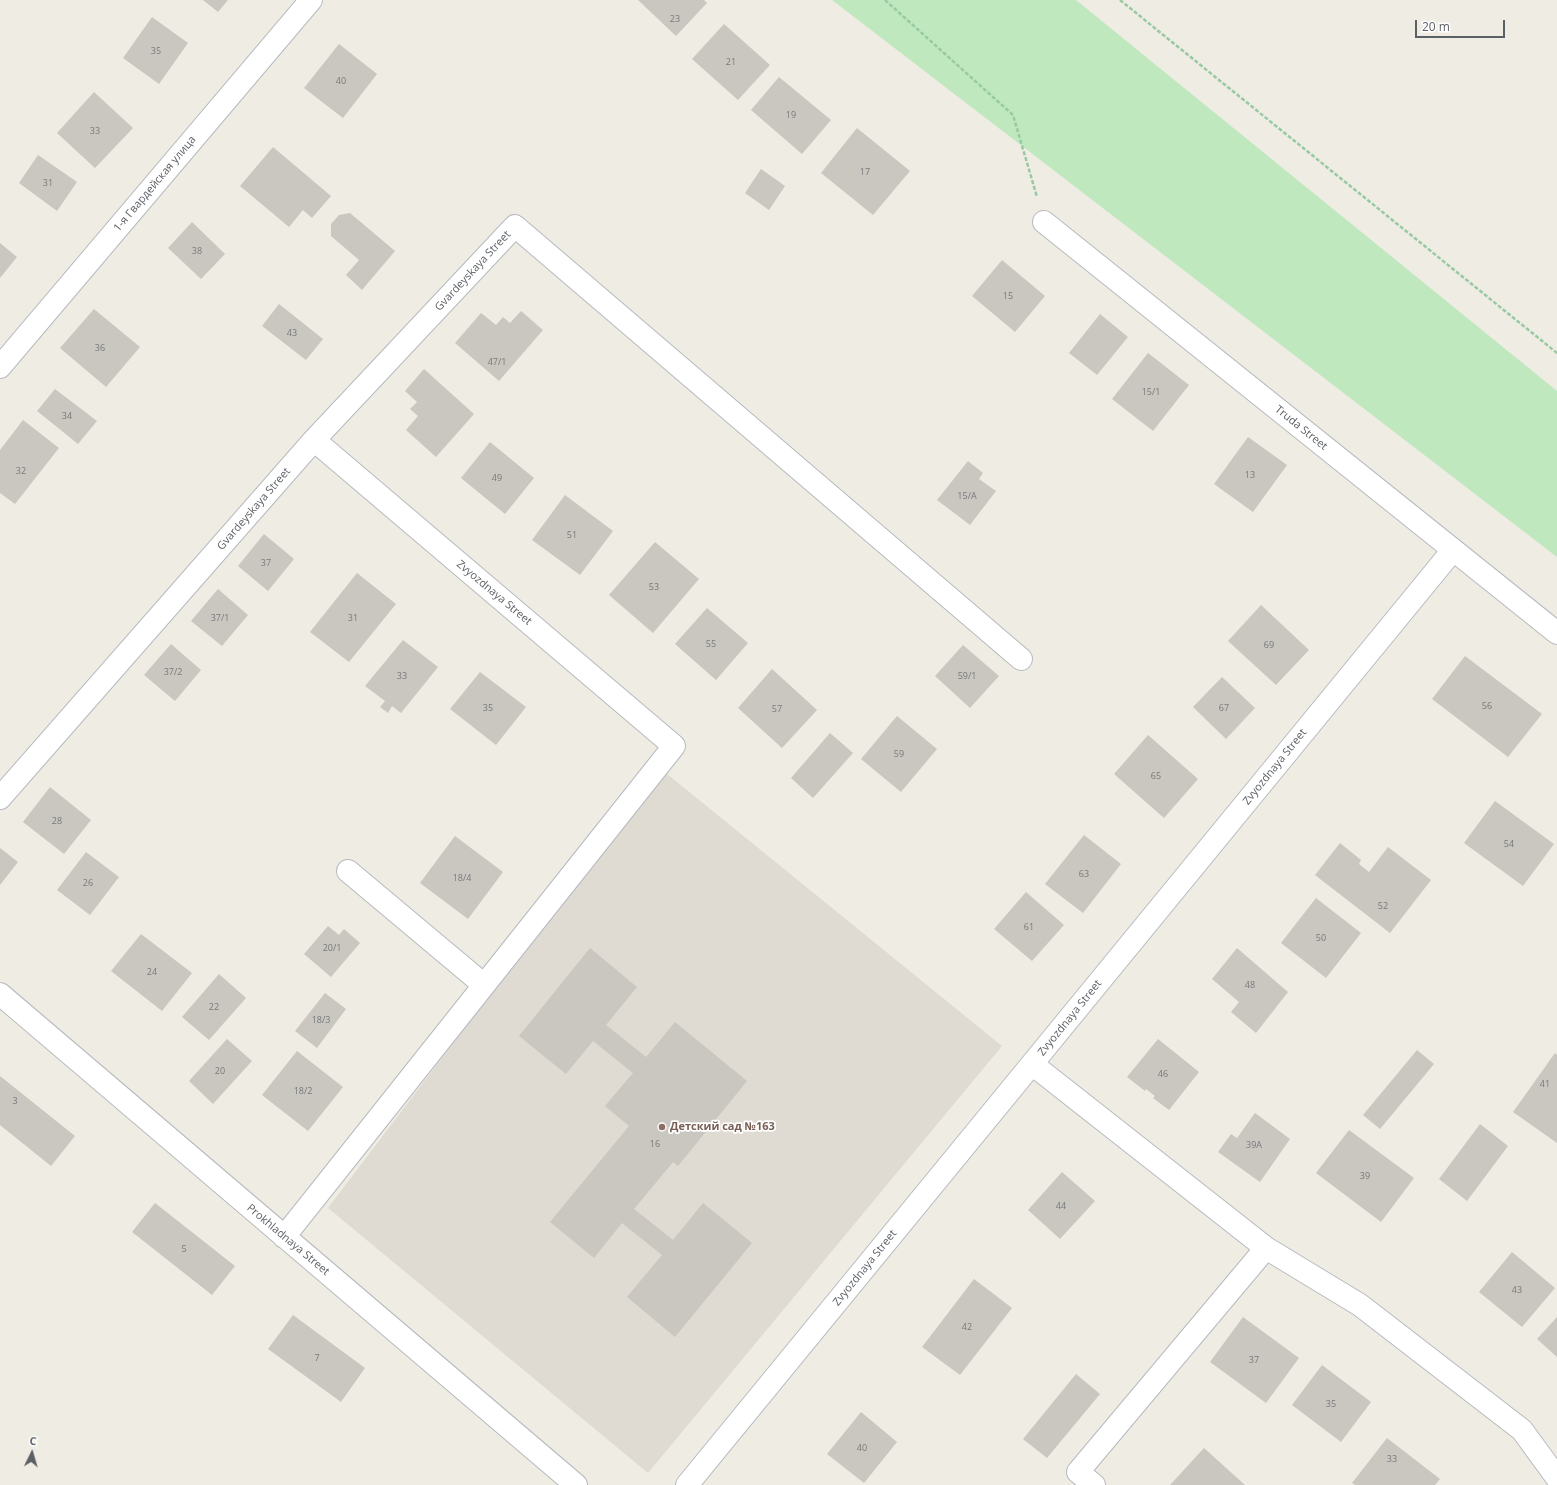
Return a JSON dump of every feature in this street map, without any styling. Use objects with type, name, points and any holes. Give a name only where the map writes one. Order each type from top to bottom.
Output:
[{"type":"street","name":"1-я Гвардейская улица","points":[[0,368],[311,0]]},
{"type":"street","name":"Truda Street","points":[[1044,222],[1557,633]]},
{"type":"street","name":"Gvardeyskaya Street","points":[[0,798],[314,440],[515,226],[1021,659]]},
{"type":"street","name":"Zvyozdnaya Street","points":[[314,440],[674,746],[484,985]]},
{"type":"street","name":"Zvyozdnaya Street","points":[[687,1485],[1453,550]]},
{"type":"street","points":[[284,1237],[484,985],[348,871]]},
{"type":"street","name":"Prokhladnaya Street","points":[[0,994],[576,1485]]},
{"type":"street","points":[[1032,1064],[1266,1248],[1360,1305],[1522,1430],[1557,1478]]},
{"type":"street","points":[[1094,1485],[1078,1472],[1266,1248]]},
{"type":"path","points":[[885,0],[1013,115],[1044,222]]},
{"type":"path","points":[[1120,0],[1557,353]]},
{"type":"shaded area","name":"Детский cад №163","points":[[661,769],[1002,1046],[648,1473],[328,1208]]},
{"type":"green space","points":[[832,0],[1076,0],[1557,391],[1557,557]]},
{"type":"building","points":[[203,0],[228,0],[218,12]]},
{"type":"building","points":[[638,0],[704,0],[707,3],[676,36]]},
{"type":"building","points":[[152,17],[188,43],[159,84],[123,58]]},
{"type":"building","points":[[724,24],[770,65],[738,100],[692,59]]},
{"type":"building","points":[[339,44],[377,74],[343,118],[304,88]]},
{"type":"building","points":[[779,77],[831,120],[802,154],[751,110]]},
{"type":"building","points":[[94,92],[133,128],[95,168],[57,133]]},
{"type":"building","points":[[857,128],[910,171],[873,215],[821,173]]},
{"type":"building","points":[[273,147],[331,196],[312,218],[303,210],[289,227],[240,186]]},
{"type":"building","points":[[38,155],[77,182],[57,211],[19,183]]},
{"type":"building","points":[[761,169],[785,186],[769,210],[745,193]]},
{"type":"building","points":[[350,213],[395,251],[362,290],[346,275],[359,260],[331,236],[331,224],[339,215]]},
{"type":"building","points":[[192,222],[225,254],[201,279],[168,248]]},
{"type":"building","points":[[0,243],[17,257],[0,278]]},
{"type":"building","points":[[1002,260],[1045,296],[1015,332],[972,296]]},
{"type":"building","points":[[279,304],[323,339],[306,360],[262,326]]},
{"type":"building","points":[[94,309],[140,347],[106,387],[60,348]]},
{"type":"building","points":[[521,311],[543,330],[499,381],[455,343],[481,313],[496,325],[503,317],[510,323]]},
{"type":"building","points":[[1100,314],[1128,337],[1097,375],[1069,353]]},
{"type":"building","points":[[1148,353],[1189,385],[1153,431],[1112,399]]},
{"type":"building","points":[[424,369],[474,414],[436,457],[406,430],[418,416],[410,409],[417,402],[405,391]]},
{"type":"building","points":[[55,389],[97,421],[78,444],[37,411]]},
{"type":"building","points":[[23,420],[59,448],[15,504],[0,493],[0,450]]},
{"type":"building","points":[[1248,437],[1287,465],[1253,512],[1214,484]]},
{"type":"building","points":[[490,442],[534,478],[505,514],[461,478]]},
{"type":"building","points":[[968,461],[983,473],[979,479],[996,491],[970,525],[937,500]]},
{"type":"building","points":[[565,495],[613,531],[580,575],[532,540]]},
{"type":"building","points":[[264,534],[294,559],[268,591],[238,566]]},
{"type":"building","points":[[655,542],[699,579],[653,633],[609,595]]},
{"type":"building","points":[[357,573],[396,604],[349,662],[310,632]]},
{"type":"building","points":[[218,589],[248,615],[222,646],[191,621]]},
{"type":"building","points":[[1261,605],[1309,650],[1276,685],[1228,641]]},
{"type":"building","points":[[707,608],[748,643],[716,680],[675,644]]},
{"type":"building","points":[[403,640],[438,667],[401,713],[392,706],[388,713],[380,707],[385,701],[365,686]]},
{"type":"building","points":[[171,644],[201,670],[175,701],[144,675]]},
{"type":"building","points":[[963,645],[999,676],[970,708],[935,676]]},
{"type":"building","points":[[1465,656],[1542,714],[1508,757],[1432,699]]},
{"type":"building","points":[[772,669],[817,710],[782,748],[738,708]]},
{"type":"building","points":[[480,672],[526,707],[496,745],[450,709]]},
{"type":"building","points":[[1222,677],[1255,708],[1226,739],[1193,707]]},
{"type":"building","points":[[897,716],[937,749],[901,792],[861,759]]},
{"type":"building","points":[[830,733],[853,753],[813,798],[791,778]]},
{"type":"building","points":[[1148,735],[1198,779],[1164,818],[1114,774]]},
{"type":"building","points":[[50,787],[91,820],[64,854],[23,822]]},
{"type":"building","points":[[1495,801],[1554,844],[1523,886],[1464,843]]},
{"type":"building","points":[[1084,835],[1121,864],[1083,913],[1045,884]]},
{"type":"building","points":[[455,836],[503,872],[468,919],[420,883]]},
{"type":"building","points":[[1340,843],[1361,860],[1359,864],[1369,872],[1388,847],[1431,880],[1390,933],[1315,875]]},
{"type":"building","points":[[0,848],[18,862],[0,885]]},
{"type":"building","points":[[86,852],[119,877],[90,915],[57,890]]},
{"type":"building","points":[[1026,892],[1064,925],[1032,961],[994,929]]},
{"type":"building","points":[[1316,898],[1361,933],[1326,978],[1281,943]]},
{"type":"building","points":[[328,926],[339,935],[344,929],[360,943],[331,977],[304,954]]},
{"type":"building","points":[[141,934],[192,973],[162,1011],[111,971]]},
{"type":"building","points":[[590,948],[637,987],[606,1025],[646,1057],[675,1022],[747,1081],[678,1166],[673,1162],[634,1209],[673,1240],[703,1203],[752,1243],[675,1337],[627,1297],[662,1255],[622,1223],[594,1258],[550,1222],[629,1126],[605,1106],[633,1073],[593,1041],[566,1074],[519,1036]]},
{"type":"building","points":[[1237,948],[1288,992],[1256,1033],[1231,1012],[1239,1002],[1212,979]]},
{"type":"building","points":[[219,974],[246,998],[209,1040],[182,1017]]},
{"type":"building","points":[[325,993],[346,1009],[317,1048],[295,1031]]},
{"type":"building","points":[[227,1039],[252,1061],[213,1104],[189,1081]]},
{"type":"building","points":[[1158,1039],[1199,1072],[1169,1110],[1153,1098],[1155,1096],[1146,1089],[1145,1091],[1127,1077]]},
{"type":"building","points":[[1417,1050],[1434,1064],[1380,1129],[1363,1115]]},
{"type":"building","points":[[297,1051],[343,1087],[308,1131],[262,1095]]},
{"type":"building","points":[[1555,1053],[1557,1055],[1557,1143],[1513,1112]]},
{"type":"building","points":[[0,1076],[75,1136],[51,1166],[0,1125]]},
{"type":"building","points":[[1255,1113],[1290,1139],[1260,1182],[1218,1152],[1231,1134],[1237,1138]]},
{"type":"building","points":[[1480,1124],[1508,1146],[1467,1201],[1439,1179]]},
{"type":"building","points":[[1349,1130],[1414,1178],[1381,1222],[1316,1173]]},
{"type":"building","points":[[1062,1172],[1095,1201],[1060,1239],[1028,1210]]},
{"type":"building","points":[[155,1203],[235,1266],[212,1295],[132,1232]]},
{"type":"building","points":[[1512,1252],[1555,1288],[1522,1327],[1479,1292]]},
{"type":"building","points":[[974,1279],[1012,1308],[960,1375],[922,1347]]},
{"type":"building","points":[[293,1315],[365,1368],[341,1402],[268,1349]]},
{"type":"building","points":[[1243,1317],[1299,1358],[1266,1403],[1210,1362]]},
{"type":"building","points":[[1557,1317],[1557,1357],[1537,1339]]},
{"type":"building","points":[[1322,1365],[1371,1402],[1341,1442],[1292,1405]]},
{"type":"building","points":[[1076,1374],[1100,1394],[1047,1458],[1023,1439]]},
{"type":"building","points":[[861,1412],[897,1442],[864,1483],[827,1454]]},
{"type":"building","points":[[1387,1438],[1440,1479],[1435,1485],[1355,1485],[1352,1483]]},
{"type":"building","points":[[1204,1448],[1245,1485],[1170,1485]]},
{"type":"place","name":"Детский cад №163","points":[[662,1127]]}]
